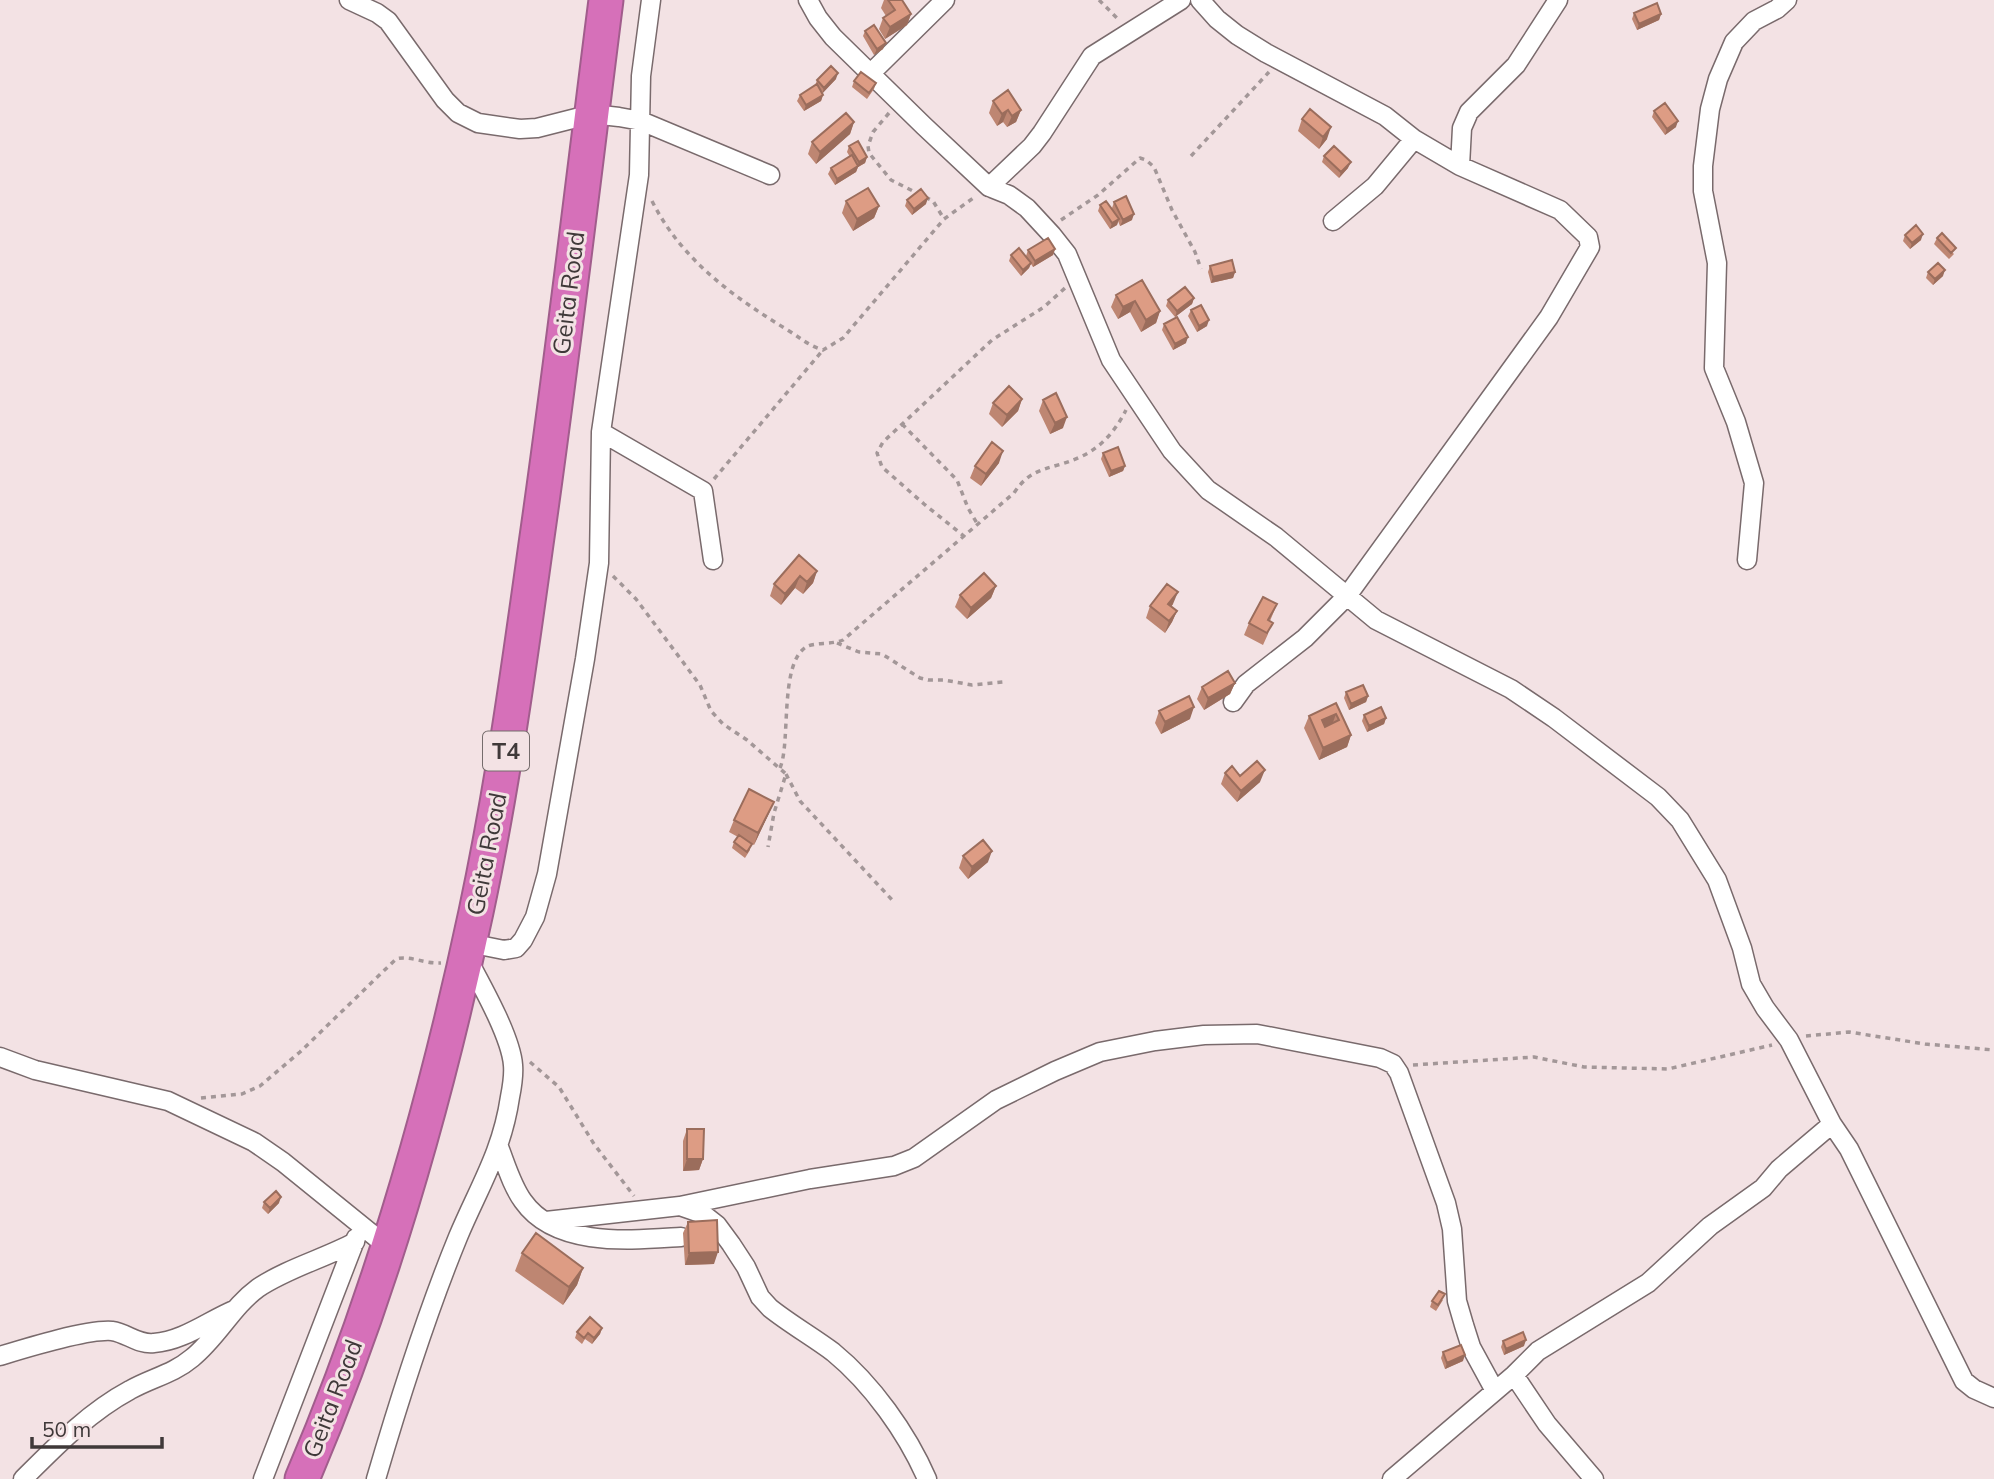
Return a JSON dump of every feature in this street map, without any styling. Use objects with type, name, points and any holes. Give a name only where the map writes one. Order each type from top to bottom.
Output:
[{"type":"highway","name":"Geita Road","points":[[302,1479],[319,1440],[388,1247],[425,1123],[467,949],[499,795],[550,445],[606,0]]},
{"type":"street","points":[[349,0],[388,21],[445,100],[458,113],[478,123],[496,127],[537,128],[592,114],[641,121],[770,175]]},
{"type":"street","points":[[376,1479],[426,1323],[459,1236],[499,1147],[513,1080],[510,1050],[467,949],[516,948],[535,916],[547,874],[599,563],[601,432],[639,175],[641,76],[652,0]]},
{"type":"street","points":[[808,0],[833,37],[870,74],[989,187],[1009,195],[1027,208],[1048,230],[1067,254],[1111,360],[1172,451],[1208,490],[1276,537],[1376,620],[1511,689],[1554,718],[1658,797],[1680,820],[1717,880],[1742,948],[1751,984],[1789,1040],[1832,1124],[1849,1149],[1965,1381],[1973,1389],[1994,1398]]},
{"type":"street","points":[[870,74],[945,0]]},
{"type":"street","points":[[989,187],[1032,146],[1091,56],[1181,0]]},
{"type":"street","points":[[1200,0],[1217,19],[1237,35],[1385,116],[1414,139],[1460,166],[1560,210],[1588,237],[1590,247],[1549,317],[1347,596],[1305,639],[1246,684],[1233,702]]},
{"type":"street","points":[[1460,166],[1462,128],[1469,112],[1516,65],[1558,0]]},
{"type":"street","points":[[1747,560],[1754,483],[1736,422],[1714,368],[1717,263],[1703,191],[1703,166],[1710,109],[1718,79],[1734,42],[1754,21],[1777,9],[1787,0]]},
{"type":"street","points":[[1333,221],[1375,186],[1414,139]]},
{"type":"street","points":[[601,432],[703,491],[713,560]]},
{"type":"street","points":[[546,1221],[680,1206],[799,1181],[894,1166],[915,1158],[996,1100],[1100,1052],[1204,1035],[1257,1034],[1380,1058],[1392,1064],[1399,1073],[1446,1203],[1452,1229],[1457,1301],[1464,1325],[1471,1347],[1495,1391]]},
{"type":"street","points":[[0,1057],[35,1070],[168,1101],[254,1142],[388,1247]]},
{"type":"street","points":[[1392,1479],[1514,1375],[1538,1351],[1648,1283],[1710,1226],[1763,1188],[1779,1170],[1832,1124]]},
{"type":"street","points":[[499,1147],[522,1200],[531,1211],[564,1231],[591,1237],[640,1240],[681,1237]]},
{"type":"street","points":[[680,1206],[712,1219],[746,1267],[760,1297],[770,1308],[846,1364],[888,1412],[907,1439],[927,1479]]},
{"type":"street","points":[[263,1479],[360,1224]]},
{"type":"street","points":[[0,1356],[88,1333],[111,1331],[152,1344],[172,1340],[234,1310],[267,1283],[290,1270],[334,1254],[355,1242]]},
{"type":"street","points":[[23,1479],[61,1441],[94,1414],[130,1390],[166,1375],[191,1359],[226,1324],[234,1310]]},
{"type":"street","points":[[1514,1375],[1584,1476]]},
{"type":"path","points":[[1099,0],[1131,33]]},
{"type":"path","points":[[1191,156],[1279,60]]},
{"type":"path","points":[[900,102],[875,128],[867,146],[869,153],[891,180],[933,201],[944,219]]},
{"type":"path","points":[[1048,230],[1098,195],[1140,159],[1146,160],[1154,167],[1202,269]]},
{"type":"path","points":[[639,175],[665,227],[699,266],[768,318],[812,347],[823,351]]},
{"type":"path","points":[[703,491],[823,351],[843,338],[944,219],[989,187]]},
{"type":"path","points":[[965,537],[879,462],[877,453],[883,442],[992,340],[1038,311],[1078,279]]},
{"type":"path","points":[[780,768],[785,758],[784,733],[789,685],[804,648],[837,643],[870,619],[1014,494],[1027,476],[1082,456],[1103,442],[1120,421],[1133,395]]},
{"type":"path","points":[[902,424],[957,480],[978,525]]},
{"type":"path","points":[[599,563],[636,599],[700,685],[711,711],[786,774],[800,801],[895,903]]},
{"type":"path","points":[[837,643],[859,652],[882,654],[920,678],[928,680],[972,685],[1003,681]]},
{"type":"path","points":[[768,847],[774,813],[786,774]]},
{"type":"path","points":[[168,1101],[242,1094],[260,1086],[291,1060],[396,959],[406,957],[427,964],[440,963],[467,949]]},
{"type":"path","points":[[1399,1073],[1411,1065],[1534,1056],[1584,1067],[1668,1069],[1814,1034],[1849,1032],[1925,1044],[1994,1050]]},
{"type":"path","points":[[510,1050],[541,1070],[559,1087],[594,1144],[617,1171],[642,1210]]},
{"type":"building","points":[[888,0],[902,0],[911,14],[890,27],[883,18],[895,10]]},
{"type":"building","points":[[1657,3],[1661,14],[1639,24],[1634,13]]},
{"type":"building","points":[[874,25],[886,43],[877,49],[865,31]]},
{"type":"building","points":[[831,66],[838,73],[824,88],[817,80]]},
{"type":"building","points":[[861,72],[876,83],[869,93],[854,81]]},
{"type":"building","points":[[817,84],[823,95],[806,105],[800,95]]},
{"type":"building","points":[[1008,90],[1021,110],[1012,116],[1008,110],[1002,114],[993,101]]},
{"type":"building","points":[[1665,103],[1678,121],[1667,129],[1654,111]]},
{"type":"building","points":[[1310,109],[1331,127],[1323,137],[1302,119]]},
{"type":"building","points":[[846,113],[854,122],[820,152],[812,142]]},
{"type":"building","points":[[858,141],[867,157],[859,162],[849,146]]},
{"type":"building","points":[[1334,146],[1351,162],[1341,172],[1324,156]]},
{"type":"building","points":[[852,155],[858,166],[837,179],[831,168]]},
{"type":"building","points":[[868,188],[879,206],[857,219],[846,201]]},
{"type":"building","points":[[921,189],[928,198],[914,209],[907,200]]},
{"type":"building","points":[[1126,196],[1134,214],[1123,220],[1114,202]]},
{"type":"building","points":[[1106,201],[1119,219],[1112,223],[1100,205]]},
{"type":"building","points":[[1916,225],[1923,234],[1912,243],[1905,235]]},
{"type":"building","points":[[1942,233],[1956,248],[1951,253],[1937,238]]},
{"type":"building","points":[[1048,238],[1055,249],[1035,261],[1028,250]]},
{"type":"building","points":[[1019,248],[1031,263],[1023,270],[1011,255]]},
{"type":"building","points":[[1232,260],[1235,272],[1213,277],[1210,266]]},
{"type":"building","points":[[1938,263],[1945,270],[1935,279],[1928,272]]},
{"type":"building","points":[[1142,280],[1160,311],[1146,320],[1135,301],[1123,307],[1116,295]]},
{"type":"building","points":[[1185,287],[1194,298],[1177,311],[1168,300]]},
{"type":"building","points":[[1201,305],[1209,320],[1199,326],[1191,310]]},
{"type":"building","points":[[1177,317],[1188,337],[1175,344],[1164,324]]},
{"type":"building","points":[[1009,386],[1022,399],[1007,415],[993,403]]},
{"type":"building","points":[[1056,393],[1067,417],[1055,423],[1043,400]]},
{"type":"building","points":[[992,442],[1003,451],[986,474],[975,466]]},
{"type":"building","points":[[1118,447],[1125,466],[1111,471],[1103,453]]},
{"type":"building","points":[[799,555],[817,571],[807,582],[800,576],[785,594],[774,584]]},
{"type":"building","points":[[984,573],[996,586],[971,608],[960,595]]},
{"type":"building","points":[[1167,584],[1178,592],[1168,604],[1177,611],[1169,621],[1150,606]]},
{"type":"building","points":[[1263,597],[1277,604],[1268,620],[1273,623],[1267,633],[1249,623]]},
{"type":"building","points":[[1228,671],[1235,683],[1208,698],[1202,687]]},
{"type":"building","points":[[1363,685],[1368,696],[1351,704],[1346,692]]},
{"type":"building","points":[[1189,696],[1194,707],[1165,722],[1159,711]]},
{"type":"building","points":[[1336,703],[1351,735],[1323,748],[1309,716]],"holes":[[[1336,714],[1339,720],[1325,727],[1322,720]]]},
{"type":"building","points":[[1381,707],[1386,718],[1369,726],[1364,715]]},
{"type":"building","points":[[1257,761],[1265,770],[1241,791],[1225,773],[1232,766],[1240,776]]},
{"type":"building","points":[[749,789],[774,802],[758,833],[734,820]]},
{"type":"building","points":[[739,835],[752,844],[747,852],[734,842]]},
{"type":"building","points":[[983,840],[992,851],[972,867],[963,856]]},
{"type":"building","points":[[687,1129],[704,1129],[703,1159],[687,1159]]},
{"type":"building","points":[[276,1191],[281,1197],[270,1208],[264,1202]]},
{"type":"building","points":[[717,1220],[718,1252],[689,1253],[688,1222]]},
{"type":"building","points":[[536,1233],[583,1268],[569,1287],[522,1253]]},
{"type":"building","points":[[1439,1291],[1445,1294],[1438,1305],[1432,1301]]},
{"type":"building","points":[[590,1317],[602,1328],[594,1338],[588,1333],[584,1338],[577,1332]]},
{"type":"building","points":[[1523,1332],[1526,1340],[1506,1349],[1503,1341]]},
{"type":"building","points":[[1461,1345],[1465,1355],[1447,1363],[1443,1352]]}]
